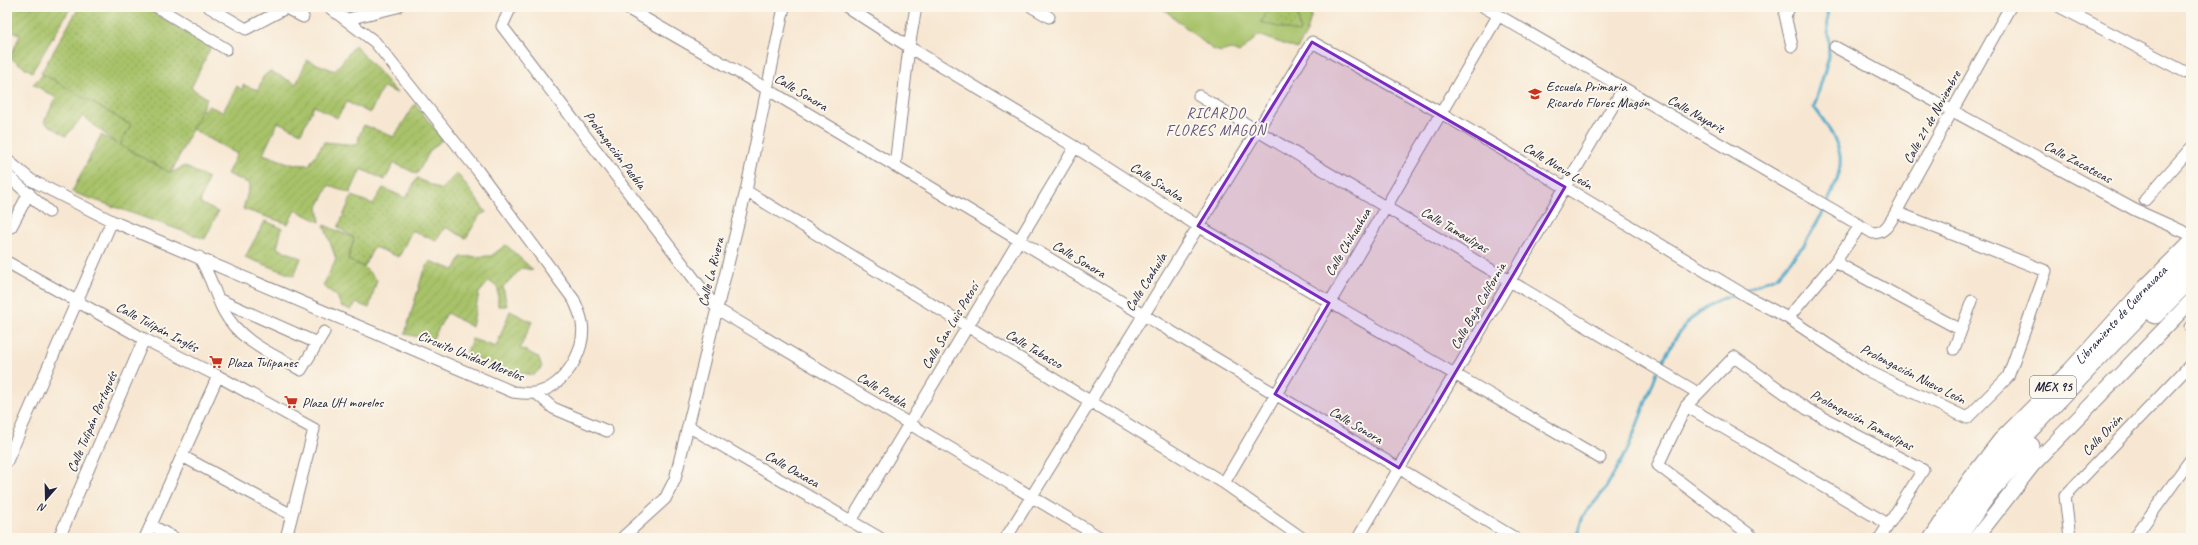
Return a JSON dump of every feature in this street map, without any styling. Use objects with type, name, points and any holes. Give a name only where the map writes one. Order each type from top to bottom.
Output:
[{"type":"highway","name":"MEX 95","points":[[1941,538],[1976,486],[2149,305],[2190,244]]},
{"type":"highway","name":"MEX 95","points":[[1957,538],[1988,494],[2061,414],[2191,278]]},
{"type":"main road","name":"Libramiento de Cuernavaca","points":[[1931,538],[1969,480],[2000,440],[2070,370],[2144,288],[2190,244]]},
{"type":"main road","name":"MEX 95","points":[[1976,538],[2032,466],[2191,301]]},
{"type":"street","points":[[157,7],[226,49]]},
{"type":"street","points":[[209,7],[246,29],[285,7],[303,17]]},
{"type":"street","name":"Circuito Unidad Morelos","points":[[7,160],[31,180],[112,221],[513,392],[536,393],[553,385],[573,366],[581,345],[582,324],[574,300],[478,171],[376,42],[348,19],[329,7]]},
{"type":"street","points":[[348,19],[397,7]]},
{"type":"street","name":"Prolongación Puebla","points":[[511,7],[502,26],[717,309]]},
{"type":"street","name":"Calle Sonora","points":[[625,7],[767,89],[1516,538]]},
{"type":"street","name":"Calle La Rivera","points":[[622,538],[633,533],[665,499],[671,489],[746,191],[784,7]]},
{"type":"street","name":"Calle Sinaloa","points":[[847,7],[909,47],[1075,147],[1198,226],[1329,303],[1600,458]]},
{"type":"street","points":[[895,166],[909,47],[916,7]]},
{"type":"street","points":[[1032,7],[1049,17]]},
{"type":"street","name":"Calle Nayarit","points":[[1484,7],[1873,233]]},
{"type":"street","points":[[1790,7],[1786,15],[1792,46]]},
{"type":"street","name":"Calle 21 de Noviembre","points":[[1873,233],[1880,233],[1886,228],[1896,212],[2010,7]]},
{"type":"street","points":[[2060,7],[2191,75]]},
{"type":"street","name":"Calle Chihuahua","points":[[1224,483],[1498,16]]},
{"type":"street","name":"Calle Nuevo León","points":[[1312,42],[1441,113],[1748,297],[1788,318]]},
{"type":"street","name":"Calle Coahuila","points":[[1006,538],[1312,42]]},
{"type":"street","name":"Calle Zacatecas","points":[[1835,47],[1952,112],[2135,210],[2190,244]]},
{"type":"street","name":"Calle Baja California","points":[[1358,538],[1623,89]]},
{"type":"street","name":"Calle Tamaulipas","points":[[1199,96],[1698,393]]},
{"type":"street","name":"Calle San Luis Potosí","points":[[851,521],[1075,147]]},
{"type":"street","points":[[2145,200],[2191,148]]},
{"type":"street","points":[[7,175],[49,212]]},
{"type":"street","name":"Calle Tabasco","points":[[746,191],[1224,483],[1302,538]]},
{"type":"street","points":[[11,227],[29,193]]},
{"type":"street","name":"Prolongación Nuevo León","points":[[1788,318],[1866,370],[1967,418],[2008,377],[2046,271],[1896,212]]},
{"type":"street","points":[[7,461],[112,221]]},
{"type":"street","points":[[1788,318],[1835,262],[1860,226]]},
{"type":"street","points":[[199,257],[209,272],[230,322],[244,338],[301,370],[324,332]]},
{"type":"street","points":[[1835,262],[1961,330]]},
{"type":"street","name":"Calle Tulipán Inglés","points":[[8,263],[77,300],[144,339],[218,376],[314,429],[292,515]]},
{"type":"street","points":[[220,300],[317,343]]},
{"type":"street","points":[[1954,349],[1972,302]]},
{"type":"street","name":"Calle Puebla","points":[[717,309],[1100,538]]},
{"type":"street","name":"Calle Tulipán Portugués","points":[[59,538],[144,339]]},
{"type":"street","name":"Prolongación Tamaulipas","points":[[1698,393],[1734,357],[1807,409],[1923,470],[1880,538]]},
{"type":"street","name":"Calle Orión","points":[[2070,538],[2065,496],[2191,364]]},
{"type":"street","points":[[145,538],[218,376]]},
{"type":"street","points":[[536,393],[553,408],[607,431]]},
{"type":"street","points":[[1698,393],[1686,406],[1658,465],[1754,538]]},
{"type":"street","points":[[1686,406],[1888,524]]},
{"type":"street","name":"Calle Oaxaca","points":[[688,426],[880,538]]},
{"type":"street","points":[[182,456],[292,515],[286,538]]},
{"type":"street","points":[[2134,538],[2191,459]]},
{"type":"street","points":[[151,525],[174,538]]},
{"type":"highlighted area","points":[[1312,42],[1565,187],[1399,468],[1275,394],[1329,303],[1198,226]]},
{"type":"green space","points":[[7,7],[71,7],[32,72],[10,58],[20,35],[7,28]]},
{"type":"green space","points":[[79,7],[120,7],[124,9],[126,7],[144,7],[211,47],[191,88],[207,98],[171,173],[120,146],[130,125],[41,73]]},
{"type":"green space","points":[[1161,7],[1314,7],[1306,34],[1297,49],[1259,35],[1239,53],[1230,49],[1221,52],[1212,49]]},
{"type":"green space","points":[[1270,7],[1297,7],[1300,29],[1299,33],[1261,22]]},
{"type":"green space","points":[[355,45],[397,93],[383,87],[370,113],[347,102],[337,118],[314,106],[301,133],[278,122],[263,154],[291,164],[309,165],[324,142],[358,145],[359,136],[364,125],[394,137],[415,104],[443,139],[430,151],[417,174],[394,163],[385,180],[361,169],[350,193],[329,185],[318,207],[320,222],[295,210],[288,224],[243,209],[250,184],[227,174],[237,154],[192,129],[200,112],[209,106],[223,112],[237,86],[242,90],[243,85],[258,90],[263,77],[270,71],[296,84],[307,60],[335,71]]},
{"type":"green space","points":[[43,74],[131,125],[120,145],[171,173],[184,166],[208,178],[200,203],[218,212],[205,239],[72,192],[101,135],[116,143],[83,116],[66,136],[44,122],[56,98],[33,84]]},
{"type":"green space","points":[[457,173],[486,212],[480,215],[466,238],[445,227],[436,241],[412,230],[399,257],[374,247],[364,267],[348,260],[354,238],[338,227],[352,196],[373,204],[383,188],[406,198],[417,178],[441,190]]},
{"type":"green space","points":[[265,221],[282,228],[277,248],[301,258],[294,276],[245,257]]},
{"type":"green space","points":[[324,225],[354,238],[348,260],[364,267],[377,280],[369,308],[356,303],[351,310],[341,306],[337,296],[323,286],[336,259]]},
{"type":"green space","points":[[506,245],[533,270],[522,268],[503,287],[507,306],[498,306],[498,288],[489,281],[479,293],[472,327],[447,313],[432,340],[405,334],[422,276],[430,261],[454,270],[461,257],[491,256]]},
{"type":"green space","points":[[510,311],[532,322],[520,348],[538,357],[542,367],[534,375],[508,371],[466,354],[472,339],[496,347]]},
{"type":"waterway","points":[[1827,7],[1829,57],[1814,107],[1833,137],[1840,156],[1840,168],[1827,204]]},
{"type":"waterway","points":[[1743,291],[1777,276],[1804,245],[1825,209]]},
{"type":"waterway","points":[[1660,367],[1673,342],[1689,321],[1709,305],[1736,294]]},
{"type":"waterway","points":[[1576,538],[1583,516],[1604,491],[1628,449],[1657,372]]},
{"type":"place","name":"Escuela Primaria Ricardo Flores Magón","points":[[1535,94]]},
{"type":"place","name":"Plaza Tulipanes","points":[[216,362]]},
{"type":"place","name":"Plaza UH morelos","points":[[291,402]]},
{"type":"district","name":"RICARDO FLORES MAGÓN","points":[[1216,122]]}]
